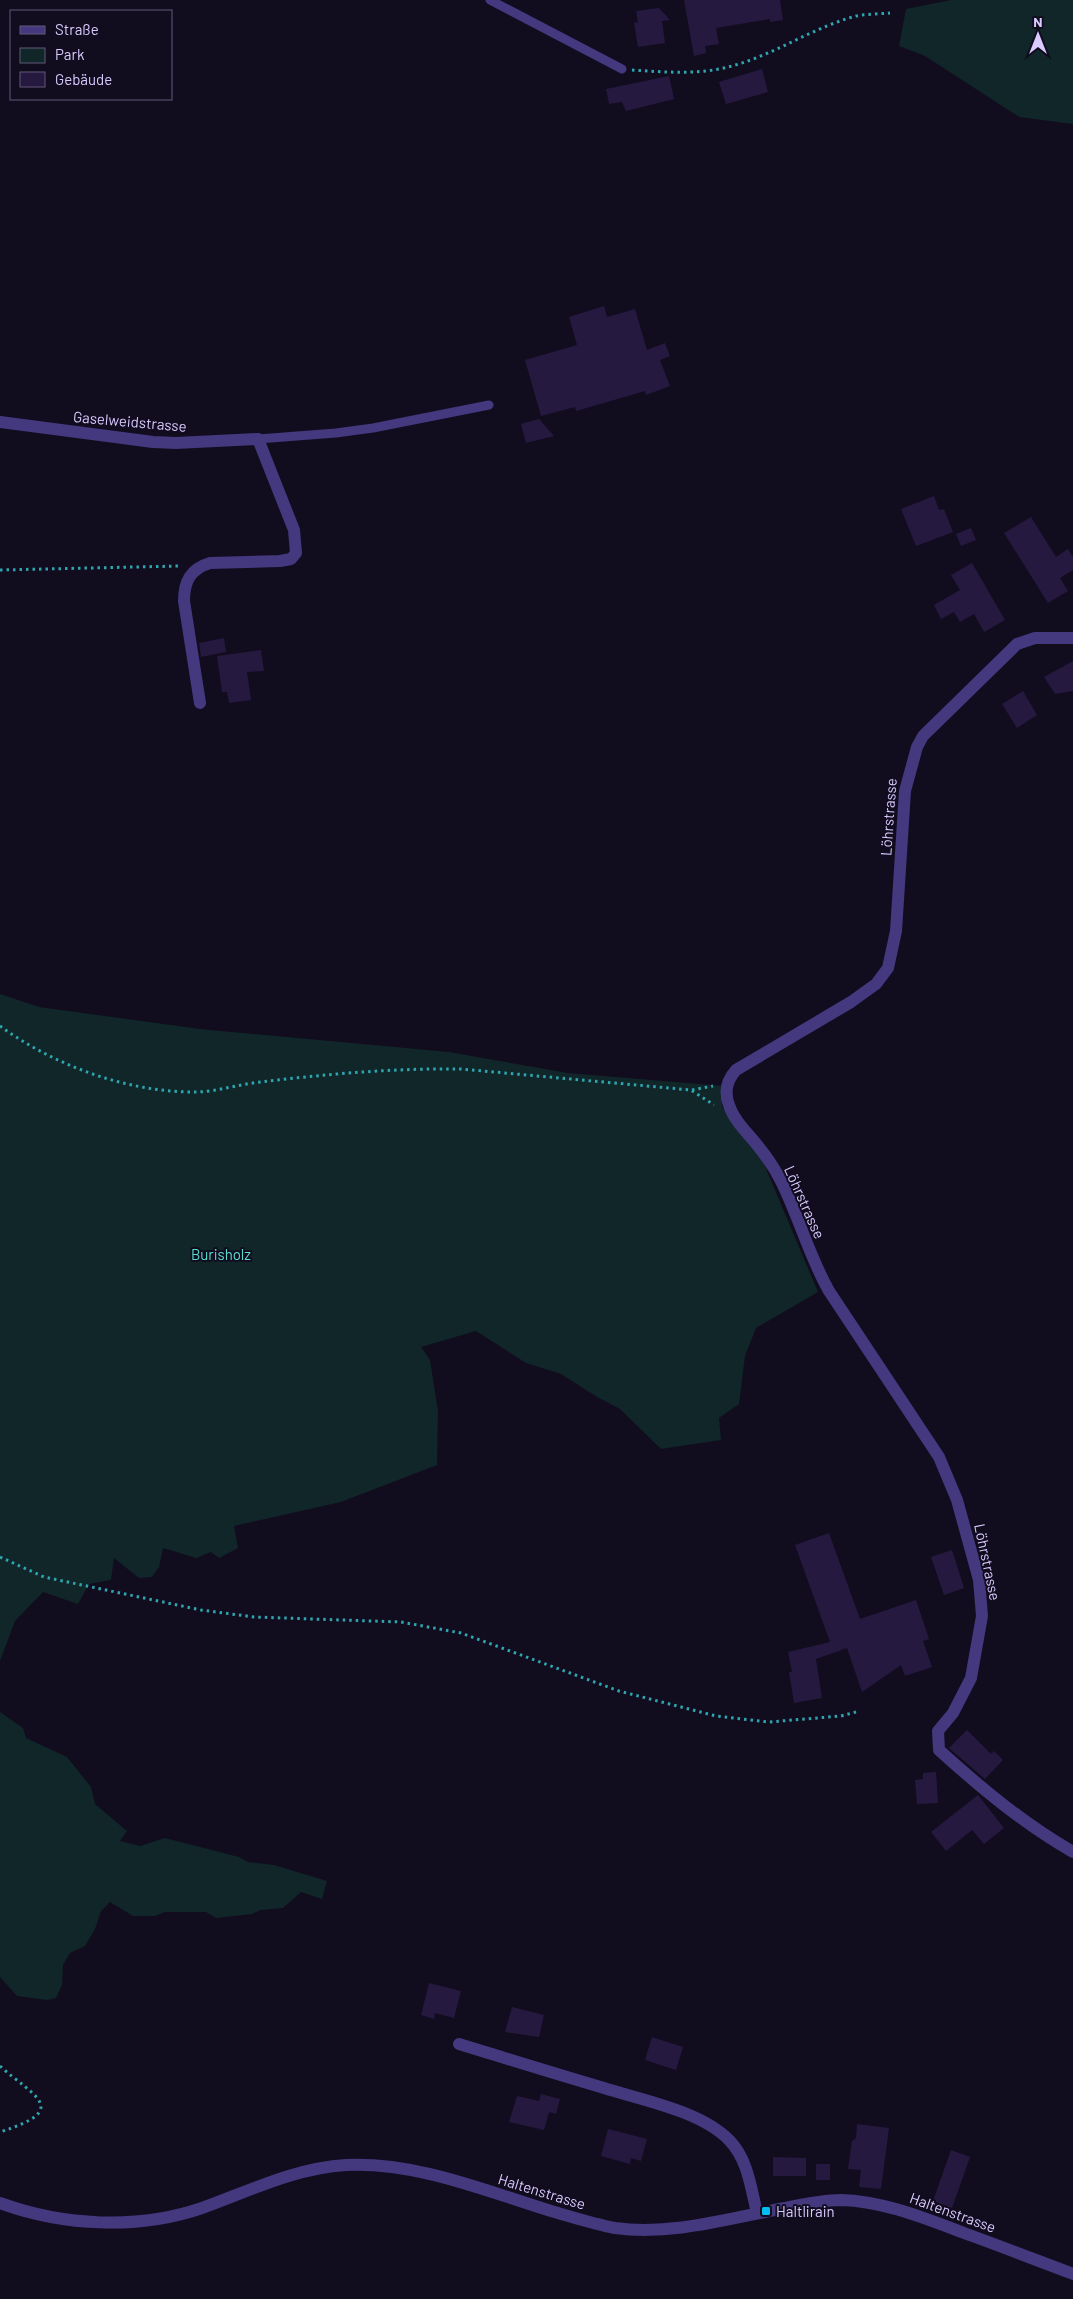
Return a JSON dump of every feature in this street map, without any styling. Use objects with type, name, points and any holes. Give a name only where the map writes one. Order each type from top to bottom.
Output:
[{"type":"street","name":"Gaselweidstrasse","points":[[0,422],[153,442],[176,443],[258,439]]},
{"type":"street","points":[[200,703],[184,593],[190,574],[203,565],[219,562],[280,561],[291,559],[296,553],[294,530],[258,439]]},
{"type":"street","name":"Löhrstrasse","points":[[1073,638],[1065,640],[1035,638],[1017,644],[923,736],[912,759],[904,791],[896,931],[888,968],[868,991],[749,1061],[736,1070],[727,1084],[729,1107],[760,1147],[781,1181],[816,1267],[829,1291],[940,1457],[957,1500],[978,1580],[982,1616],[971,1678],[953,1713],[938,1731],[939,1750],[975,1783],[1016,1815],[1073,1852]]},
{"type":"street","points":[[459,2044],[671,2109],[713,2127],[729,2140],[739,2154],[748,2178],[757,2213]]},
{"type":"street","name":"Haltenstrasse","points":[[0,2203],[51,2217],[85,2222],[151,2219],[198,2209],[306,2170],[338,2166],[373,2165],[429,2172],[576,2218],[612,2227],[667,2229],[825,2201],[850,2201],[881,2205],[921,2217],[1073,2274]]},
{"type":"lane","points":[[490,0],[622,69]]},
{"type":"lane","name":"Gaselweidstrasse","points":[[258,439],[364,429],[489,405]]},
{"type":"path","points":[[622,69],[673,73],[727,67],[776,50],[821,28],[857,16],[890,14]]},
{"type":"path","points":[[0,570],[203,565]]},
{"type":"path","points":[[0,1026],[52,1057],[88,1073],[129,1084],[174,1091],[219,1090],[260,1082],[426,1068],[461,1069],[692,1090],[727,1084]]},
{"type":"path","points":[[692,1090],[738,1121]]},
{"type":"path","points":[[0,1557],[44,1577],[201,1610],[254,1617],[401,1622],[461,1633],[619,1691],[716,1716],[769,1722],[841,1716],[856,1712]]},
{"type":"path","points":[[0,2066],[32,2091],[39,2098],[41,2104],[37,2115],[30,2120],[0,2132]]},
{"type":"green space","points":[[951,0],[1073,0],[1073,124],[1019,117],[925,56],[899,46],[906,9]]},
{"type":"green space","name":"Burisholz","points":[[0,994],[39,1007],[200,1029],[449,1052],[568,1073],[723,1086],[722,1107],[756,1145],[818,1292],[756,1328],[745,1356],[739,1404],[719,1418],[721,1440],[661,1449],[620,1409],[561,1374],[526,1363],[476,1331],[421,1347],[430,1360],[438,1411],[437,1465],[341,1502],[234,1526],[238,1548],[219,1558],[211,1552],[196,1558],[163,1548],[159,1567],[152,1577],[139,1578],[114,1558],[111,1580],[89,1584],[78,1604],[43,1592],[15,1621],[0,1661]]},
{"type":"green space","points":[[0,1712],[23,1728],[26,1738],[67,1757],[91,1787],[95,1804],[127,1831],[120,1841],[140,1846],[165,1838],[239,1857],[248,1862],[274,1865],[327,1881],[322,1899],[301,1892],[283,1908],[216,1918],[206,1912],[165,1912],[155,1916],[133,1916],[110,1902],[101,1911],[95,1929],[85,1946],[70,1953],[63,1965],[62,1985],[56,1998],[47,2000],[17,1996],[0,1977]]},
{"type":"building","points":[[684,0],[780,0],[783,20],[770,22],[770,19],[716,28],[719,44],[705,46],[706,53],[694,56]]},
{"type":"building","points":[[659,8],[670,20],[662,21],[665,43],[638,47],[634,23],[638,22],[636,11]]},
{"type":"building","points":[[762,69],[768,92],[726,104],[719,82]]},
{"type":"building","points":[[669,76],[674,99],[626,111],[622,102],[609,104],[606,89]]},
{"type":"building","points":[[604,306],[607,317],[635,309],[647,350],[665,343],[670,356],[660,360],[670,386],[646,395],[645,391],[576,411],[575,407],[541,416],[525,360],[577,345],[569,317]]},
{"type":"building","points":[[539,419],[554,436],[526,443],[521,424]]},
{"type":"building","points":[[934,496],[939,510],[944,509],[953,532],[916,546],[901,509]]},
{"type":"building","points":[[1031,517],[1056,557],[1068,549],[1073,557],[1073,570],[1060,578],[1068,591],[1048,603],[1004,533]]},
{"type":"building","points":[[971,528],[976,540],[961,546],[956,534]]},
{"type":"building","points":[[972,563],[1005,620],[984,632],[974,614],[960,622],[954,612],[941,619],[934,605],[960,590],[951,575]]},
{"type":"building","points":[[224,638],[226,652],[201,657],[199,643]]},
{"type":"building","points":[[261,650],[264,671],[247,672],[251,700],[229,703],[227,692],[222,692],[217,656]]},
{"type":"building","points":[[1073,661],[1073,691],[1055,694],[1044,677]]},
{"type":"building","points":[[1023,691],[1037,715],[1017,728],[1002,704]]},
{"type":"building","points":[[829,1533],[860,1619],[916,1600],[929,1639],[923,1641],[932,1667],[905,1676],[901,1665],[862,1692],[847,1648],[816,1659],[822,1698],[794,1703],[789,1672],[792,1672],[788,1652],[830,1642],[795,1545]]},
{"type":"building","points":[[952,1550],[964,1588],[944,1595],[931,1557]]},
{"type":"building","points":[[967,1730],[991,1754],[994,1751],[1003,1760],[985,1779],[949,1748]]},
{"type":"building","points":[[936,1772],[938,1803],[917,1804],[915,1780],[923,1779],[923,1773]]},
{"type":"building","points":[[978,1795],[1004,1828],[984,1844],[972,1830],[946,1851],[931,1832]]},
{"type":"building","points":[[429,1983],[461,1991],[454,2018],[435,2013],[434,2019],[421,2015]]},
{"type":"building","points":[[512,2007],[544,2015],[539,2037],[505,2032]]},
{"type":"building","points":[[652,2037],[683,2047],[676,2070],[645,2060]]},
{"type":"building","points":[[541,2094],[560,2099],[556,2114],[549,2112],[544,2130],[509,2122],[517,2096],[539,2101]]},
{"type":"building","points":[[857,2124],[889,2128],[881,2189],[859,2187],[861,2170],[848,2169],[852,2141],[856,2138]]},
{"type":"building","points":[[608,2129],[647,2139],[641,2161],[631,2158],[630,2164],[601,2156]]},
{"type":"building","points":[[951,2150],[970,2157],[952,2208],[933,2201]]},
{"type":"building","points":[[773,2157],[806,2158],[806,2176],[773,2176]]},
{"type":"building","points":[[816,2164],[830,2164],[830,2180],[816,2180]]},
{"type":"place","name":"Haltlirain","points":[[766,2211]]}]
